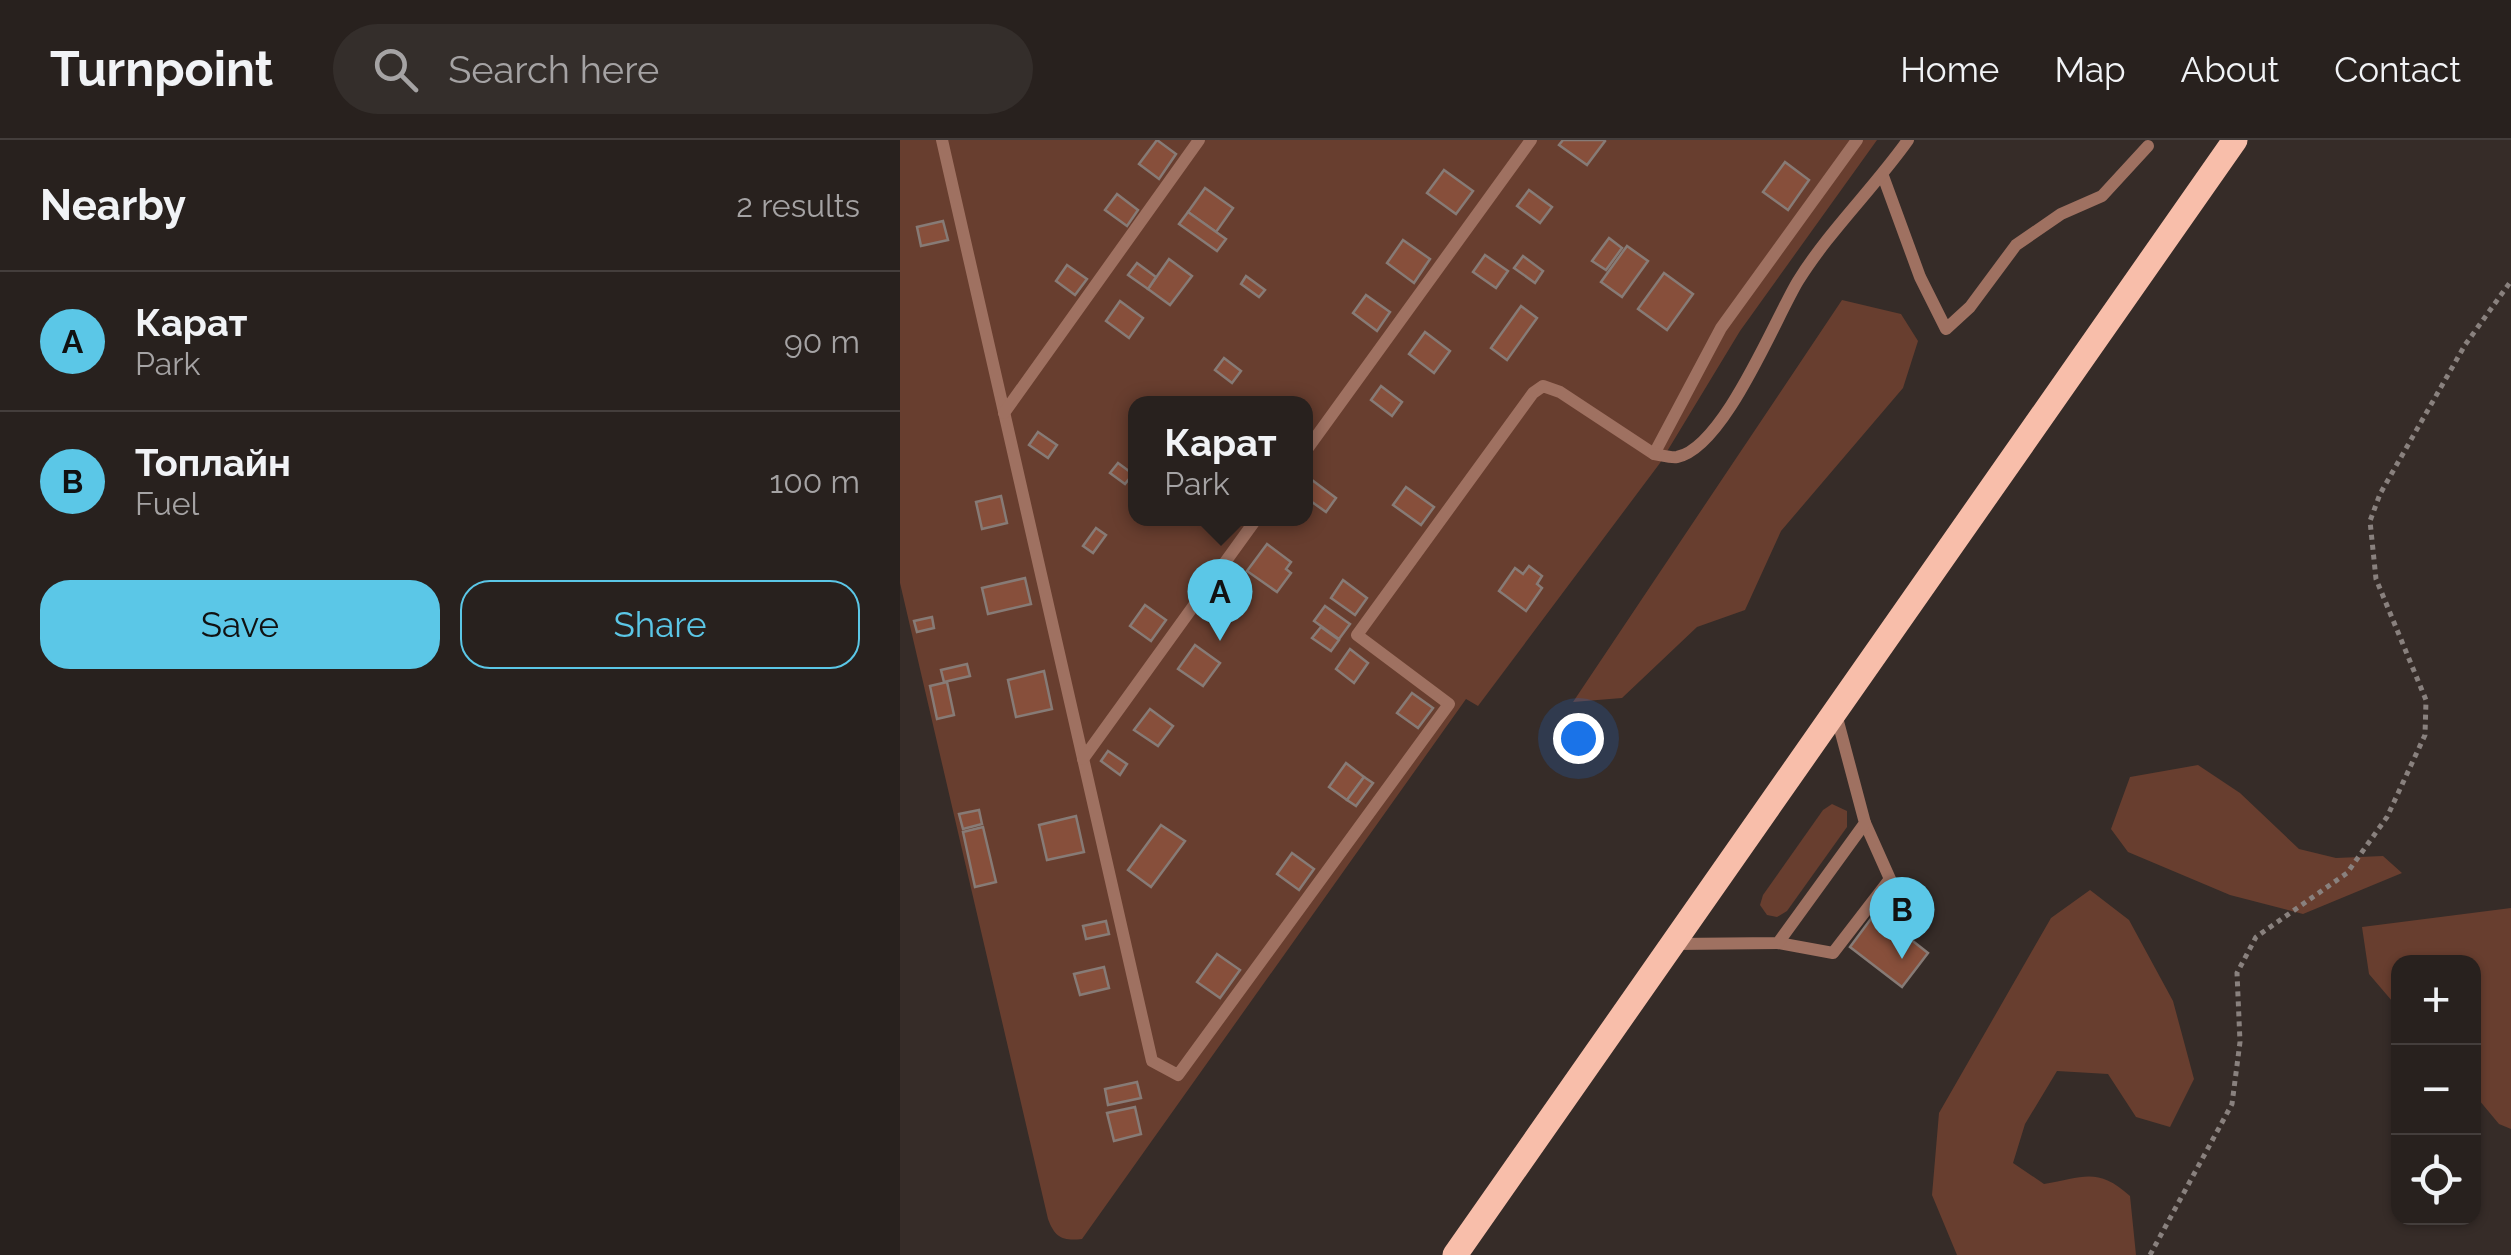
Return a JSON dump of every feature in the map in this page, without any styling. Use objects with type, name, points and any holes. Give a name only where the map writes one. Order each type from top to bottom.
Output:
[{"type":"main road","points":[[1455,1255],[2235,140]]},
{"type":"lane","points":[[942,140],[1152,1061],[1178,1076],[1449,704],[1357,635],[1533,393],[1543,386],[1560,392],[1654,454],[1678,457],[1718,422],[1762,354],[1799,280],[1908,140]]},
{"type":"lane","points":[[1004,414],[1199,140]]},
{"type":"lane","points":[[1313,441],[1531,140]]},
{"type":"lane","points":[[1654,454],[1720,328],[1857,140]]},
{"type":"lane","points":[[1882,176],[1920,277],[1946,329],[1970,308],[2016,245],[2061,214],[2102,196],[2148,146]]},
{"type":"lane","points":[[1083,759],[1251,526]]},
{"type":"lane","points":[[1676,944],[1778,943],[1833,953],[1890,879],[1864,823],[1836,714]]},
{"type":"lane","points":[[1778,943],[1864,823]]},
{"type":"path","points":[[2150,1255],[2232,1104],[2240,1042],[2237,973],[2256,937],[2347,873],[2387,816],[2425,735],[2426,700],[2376,579],[2370,521],[2380,494],[2465,345],[2511,281]]},
{"type":"shaded area","points":[[900,140],[1877,140],[1740,331],[1660,463],[1478,706],[1466,699],[1082,1239],[1060,1237],[1048,1219],[900,583]]},
{"type":"shaded area","points":[[1842,300],[1901,314],[1918,341],[1903,388],[1781,531],[1745,610],[1697,627],[1622,698],[1573,702]]},
{"type":"shaded area","points":[[2198,765],[2240,793],[2299,849],[2336,858],[2383,856],[2402,873],[2303,914],[2230,895],[2128,852],[2111,829],[2130,777]]},
{"type":"shaded area","points":[[1832,804],[1847,811],[1847,827],[1787,911],[1777,917],[1767,915],[1760,905],[1763,895],[1823,810]]},
{"type":"shaded area","points":[[2090,890],[2129,920],[2173,1001],[2194,1079],[2170,1127],[2136,1117],[2108,1074],[2057,1071],[2025,1124],[2013,1163],[2044,1184],[2090,1176],[2119,1187],[2130,1196],[2136,1255],[1957,1255],[1932,1195],[1939,1113],[2051,918]]},
{"type":"shaded area","points":[[2511,908],[2511,1129],[2499,1124],[2481,1102],[2481,955],[2391,955],[2391,1000],[2369,974],[2362,927]]},
{"type":"building","points":[[1157,140],[1176,154],[1159,179],[1139,164]]},
{"type":"building","points":[[1563,140],[1605,141],[1587,165],[1559,145]]},
{"type":"building","points":[[1785,162],[1809,180],[1788,210],[1763,192]]},
{"type":"building","points":[[1444,170],[1473,191],[1456,214],[1427,193]]},
{"type":"building","points":[[1205,188],[1233,208],[1216,232],[1188,212]]},
{"type":"building","points":[[1529,190],[1552,207],[1540,223],[1517,206]]},
{"type":"building","points":[[1117,194],[1138,210],[1127,226],[1105,210]]},
{"type":"building","points":[[1188,212],[1226,239],[1217,251],[1179,224]]},
{"type":"building","points":[[943,221],[948,240],[921,246],[917,227]]},
{"type":"building","points":[[1609,238],[1622,248],[1606,270],[1592,261]]},
{"type":"building","points":[[1403,240],[1430,259],[1414,283],[1387,263]]},
{"type":"building","points":[[1627,246],[1648,261],[1622,297],[1601,282]]},
{"type":"building","points":[[1485,255],[1508,271],[1496,288],[1473,272]]},
{"type":"building","points":[[1523,256],[1543,271],[1535,283],[1514,268]]},
{"type":"building","points":[[1169,259],[1192,276],[1170,305],[1148,289]]},
{"type":"building","points":[[1137,263],[1156,277],[1148,289],[1128,275]]},
{"type":"building","points":[[1067,265],[1087,279],[1075,295],[1056,281]]},
{"type":"building","points":[[1664,273],[1693,294],[1667,330],[1638,309]]},
{"type":"building","points":[[1246,276],[1265,290],[1259,297],[1241,284]]},
{"type":"building","points":[[1366,295],[1390,312],[1377,331],[1353,313]]},
{"type":"building","points":[[1120,301],[1143,318],[1129,338],[1106,321]]},
{"type":"building","points":[[1521,306],[1537,318],[1507,360],[1491,348]]},
{"type":"building","points":[[1425,332],[1450,351],[1434,373],[1409,354]]},
{"type":"building","points":[[1224,358],[1241,371],[1232,383],[1215,370]]},
{"type":"building","points":[[1381,386],[1402,402],[1392,416],[1371,400]]},
{"type":"building","points":[[1038,432],[1057,445],[1048,458],[1029,445]]},
{"type":"building","points":[[1118,463],[1128,470],[1128,480],[1125,484],[1110,473]]},
{"type":"building","points":[[1313,481],[1336,498],[1326,512],[1313,503]]},
{"type":"building","points":[[1406,487],[1434,507],[1421,525],[1393,505]]},
{"type":"building","points":[[1001,496],[1007,523],[982,529],[976,502]]},
{"type":"building","points":[[1208,526],[1231,526],[1222,539]]},
{"type":"building","points":[[1096,528],[1106,535],[1093,553],[1083,546]]},
{"type":"building","points":[[1267,544],[1291,562],[1286,569],[1291,573],[1277,592],[1247,571]]},
{"type":"building","points":[[1529,566],[1542,576],[1537,584],[1542,588],[1526,611],[1499,591],[1515,568],[1523,574]]},
{"type":"building","points":[[1025,578],[1031,604],[988,614],[982,588]]},
{"type":"building","points":[[1343,580],[1367,598],[1355,615],[1331,598]]},
{"type":"building","points":[[1145,605],[1166,620],[1151,641],[1130,626]]},
{"type":"building","points":[[1325,606],[1350,624],[1339,639],[1314,621]]},
{"type":"building","points":[[932,617],[934,628],[917,632],[914,621]]},
{"type":"building","points":[[1321,627],[1339,640],[1331,651],[1312,638]]},
{"type":"building","points":[[1195,645],[1220,663],[1203,686],[1178,669]]},
{"type":"building","points":[[1350,649],[1368,663],[1354,683],[1336,669]]},
{"type":"building","points":[[967,664],[970,676],[944,682],[941,670]]},
{"type":"building","points":[[1044,671],[1052,709],[1016,717],[1008,680]]},
{"type":"building","points":[[947,682],[954,715],[937,719],[930,686]]},
{"type":"building","points":[[1412,693],[1433,708],[1418,728],[1397,713]]},
{"type":"building","points":[[1150,709],[1173,726],[1158,746],[1134,730]]},
{"type":"building","points":[[1108,751],[1127,764],[1120,775],[1101,761]]},
{"type":"building","points":[[1346,763],[1364,777],[1347,800],[1329,787]]},
{"type":"building","points":[[1364,777],[1373,783],[1356,806],[1347,800]]},
{"type":"building","points":[[979,810],[982,824],[963,829],[959,814]]},
{"type":"building","points":[[1076,816],[1084,852],[1047,860],[1039,825]]},
{"type":"building","points":[[1161,825],[1185,841],[1151,887],[1128,870]]},
{"type":"building","points":[[983,827],[996,882],[975,887],[963,832]]},
{"type":"building","points":[[1292,853],[1314,869],[1299,890],[1277,874]]},
{"type":"building","points":[[1876,912],[1928,953],[1902,987],[1850,947]]},
{"type":"building","points":[[1106,921],[1109,934],[1086,939],[1083,926]]},
{"type":"building","points":[[1217,954],[1240,970],[1220,998],[1197,982]]},
{"type":"building","points":[[1104,967],[1109,988],[1080,995],[1074,974]]},
{"type":"building","points":[[1137,1082],[1141,1098],[1108,1105],[1105,1089]]},
{"type":"building","points":[[1135,1107],[1141,1134],[1114,1141],[1107,1113]]},
{"type":"place","name":"Карат","points":[[1220,641]]},
{"type":"place","name":"Топлайн","points":[[1902,959]]}]
